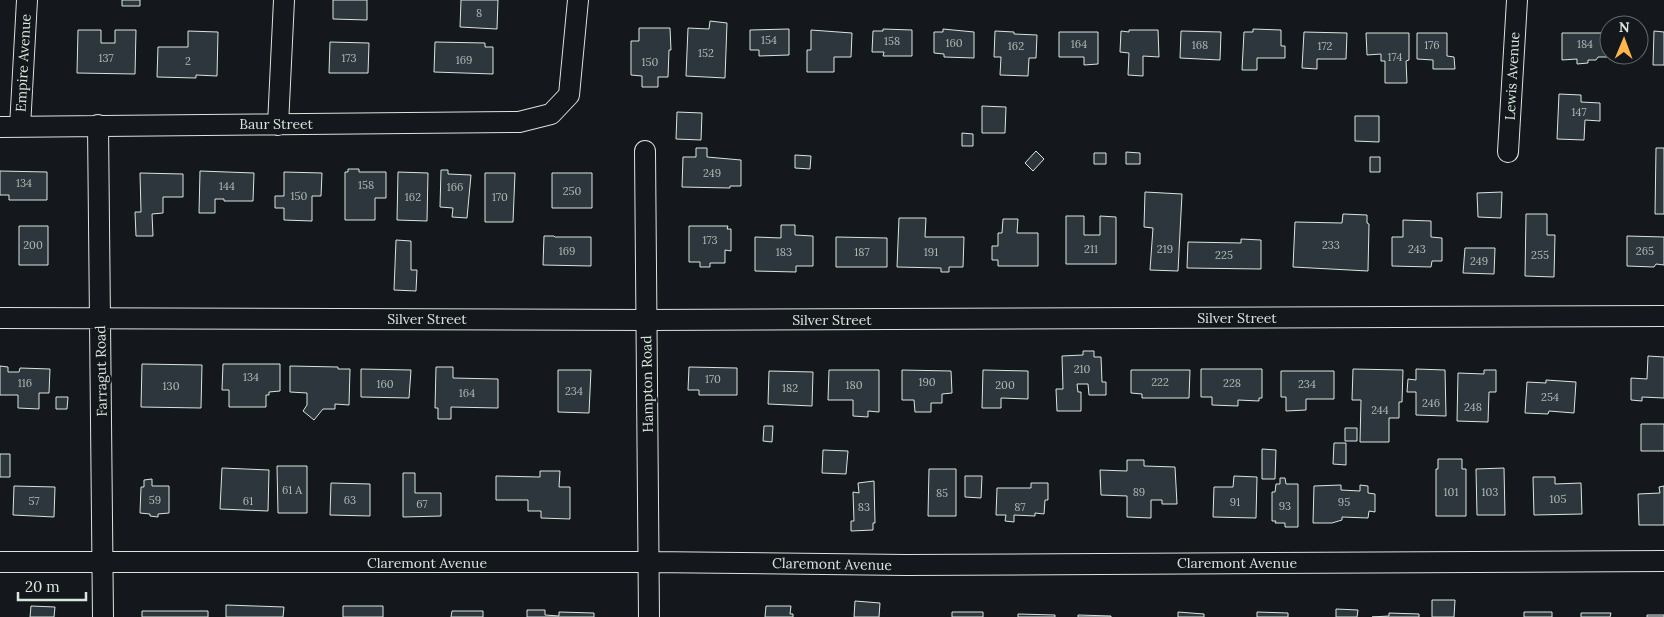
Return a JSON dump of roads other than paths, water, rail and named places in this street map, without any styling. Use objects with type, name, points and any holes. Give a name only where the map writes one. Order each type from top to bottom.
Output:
[{"type":"street","name":"Empire Avenue","points":[[10,127],[27,0]]},
{"type":"street","points":[[278,124],[284,0]]},
{"type":"street","name":"Baur Street","points":[[10,127],[519,122],[552,114],[569,94],[578,0]]},
{"type":"street","name":"Lewis Avenue","points":[[1508,152],[1517,0]]},
{"type":"street","name":"Farragut Road","points":[[98,125],[104,563],[103,617]]},
{"type":"street","name":"Hampton Road","points":[[645,151],[649,617]]},
{"type":"street","name":"Silver Street","points":[[0,318],[646,320],[1664,316]]},
{"type":"street","name":"Claremont Avenue","points":[[0,562],[650,562],[906,565],[1664,561]]}]
